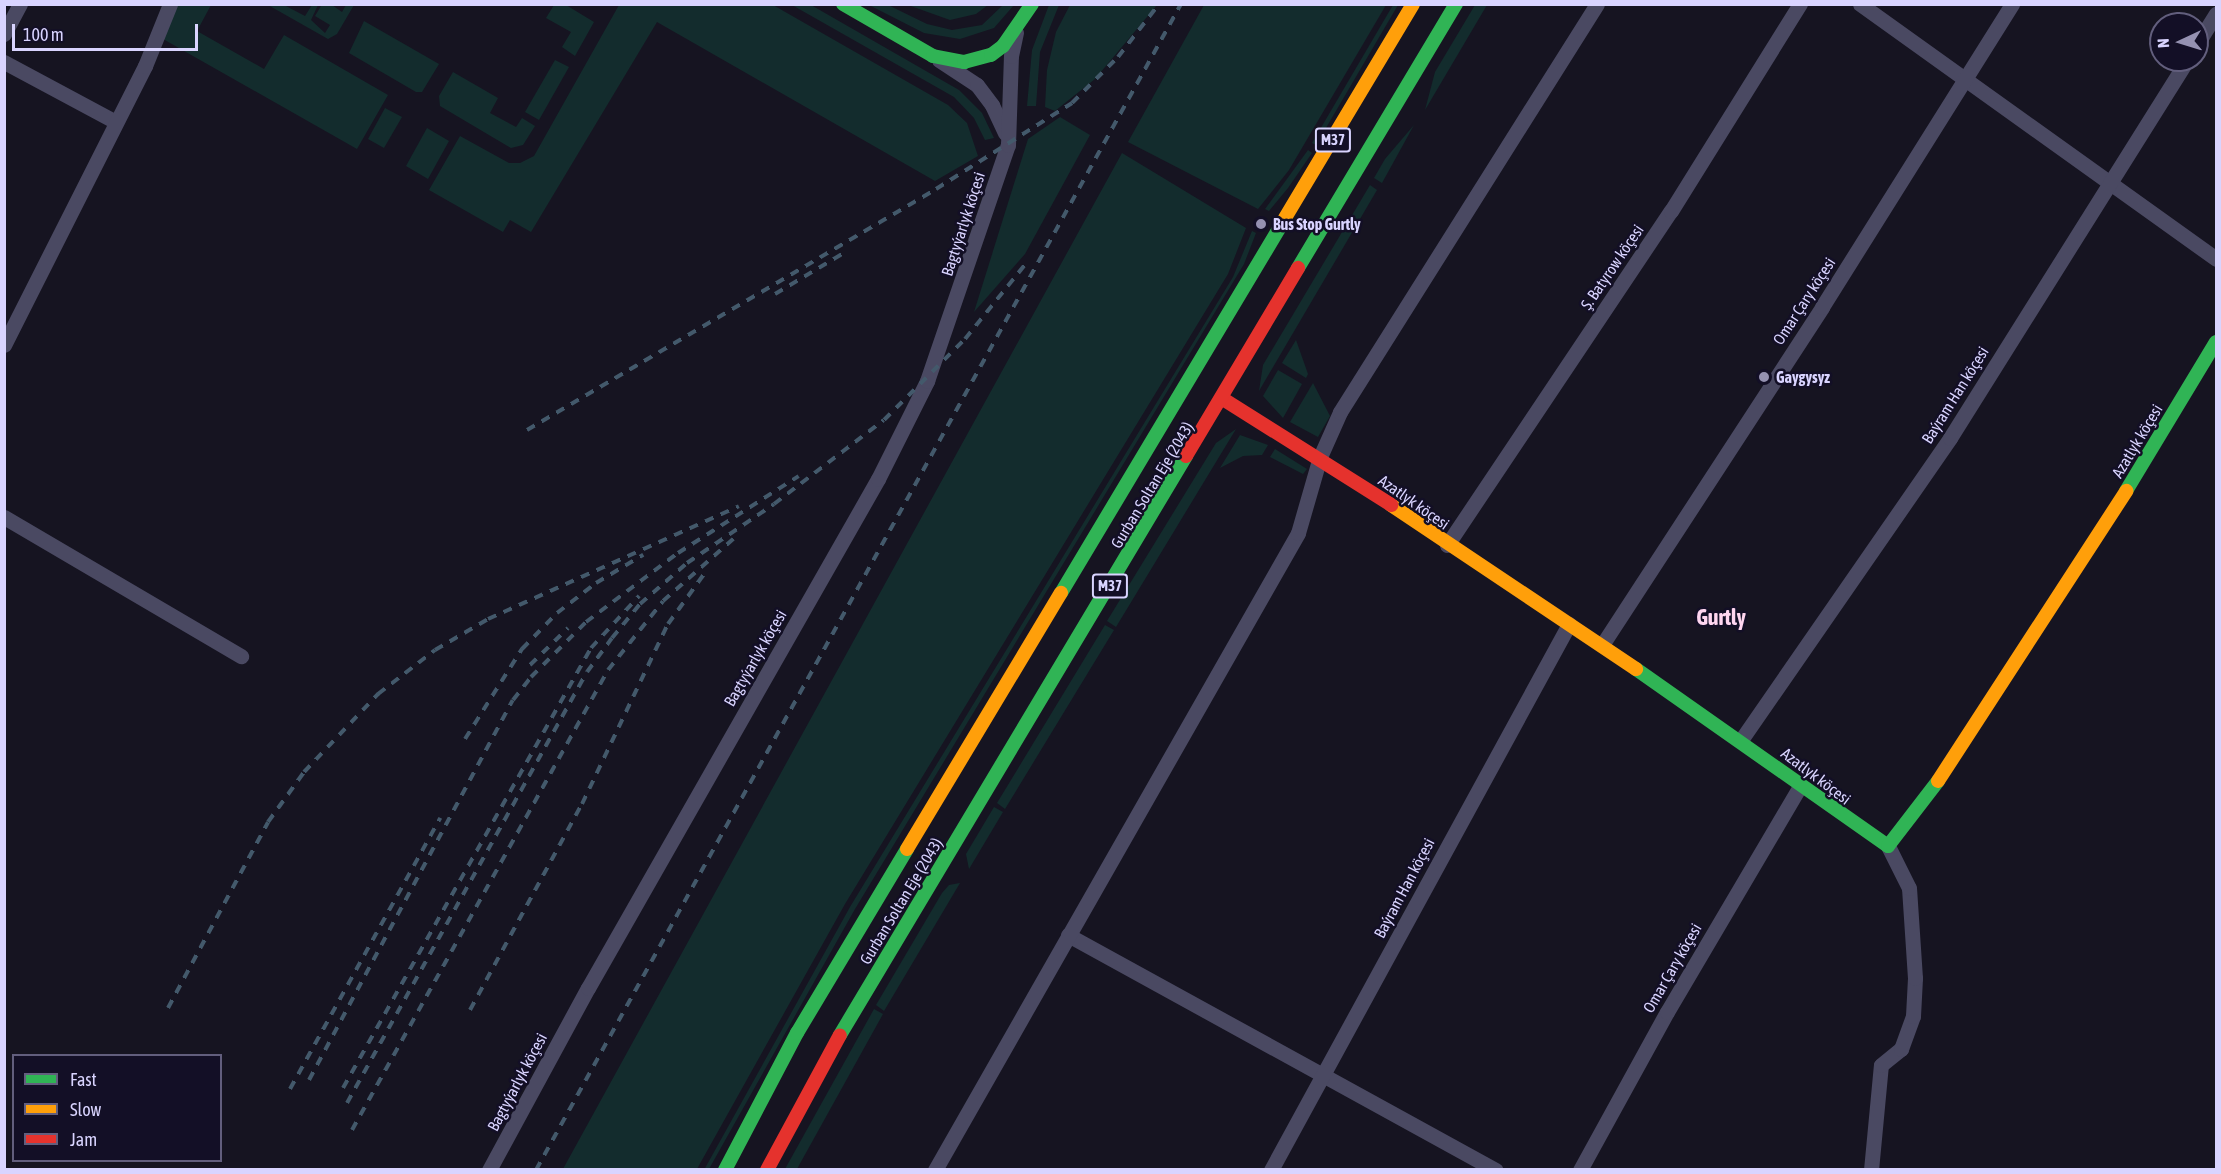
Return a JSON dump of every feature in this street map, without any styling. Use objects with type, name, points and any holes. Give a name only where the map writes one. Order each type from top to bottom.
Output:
[{"type":"main road","points":[[843,4],[933,56],[950,62],[977,59],[997,51],[1016,33],[1032,4]]},
{"type":"main road","name":"Gurban Soltan Eje (2043)","points":[[725,1170],[797,1033],[1413,4]]},
{"type":"main road","name":"Gurban Soltan Eje (2043)","points":[[767,1170],[830,1051],[1223,399],[1456,4]]},
{"type":"main road","name":"Azatlyk köçesi","points":[[1223,399],[1320,457],[1447,545],[1602,645],[1741,740],[1800,786],[1888,846],[1921,806],[1990,702],[2103,528],[2217,342]]},
{"type":"street","points":[[4,34],[20,4]]},
{"type":"street","points":[[4,345],[116,122],[170,4]]},
{"type":"street","points":[[935,1170],[1298,533],[1320,457],[1340,412],[1597,4]]},
{"type":"street","name":"Ş. Batyrow köçesi","points":[[1447,545],[1671,211],[1800,4]]},
{"type":"street","points":[[1860,4],[1966,79],[2108,185],[2217,260]]},
{"type":"street","name":"Omar Çary köçesi","points":[[1602,645],[2012,4]]},
{"type":"street","name":"Bagtyýarlyk köçesi","points":[[489,1170],[904,430],[927,381],[1008,145],[1011,56],[1016,33]]},
{"type":"street","points":[[933,56],[985,94],[999,118],[1008,145]]},
{"type":"street","points":[[4,62],[116,122]]},
{"type":"street","name":"Baýram Han köçesi","points":[[1741,740],[1950,438],[2179,72]]},
{"type":"street","points":[[4,517],[241,656]]},
{"type":"street","name":"Baýram Han köçesi","points":[[1271,1170],[1326,1073],[1569,624]]},
{"type":"street","name":"Omar Çary köçesi","points":[[1580,1170],[1667,1012],[1800,786]]},
{"type":"street","points":[[1871,1170],[1881,1065],[1901,1049],[1913,1016],[1915,978],[1909,888],[1906,875],[1888,846]]},
{"type":"street","points":[[1068,935],[1326,1073],[1496,1170]]},
{"type":"green space","points":[[177,5],[211,5],[197,31],[264,69],[284,35],[388,95],[357,149],[163,39]]},
{"type":"green space","points":[[268,5],[284,5],[305,16],[312,5],[318,5],[311,20],[325,33],[330,25],[315,16],[321,6],[332,5],[342,12],[346,5],[354,5],[337,34],[328,39]]},
{"type":"green space","points":[[554,5],[566,5],[594,22],[575,56],[562,47],[571,32],[546,18]]},
{"type":"green space","points":[[619,5],[773,5],[948,105],[967,123],[978,156],[935,181],[657,22],[531,232],[510,220],[503,232],[429,190],[460,136],[509,163],[520,163],[534,156]]},
{"type":"green space","points":[[792,5],[811,5],[959,90],[982,113],[994,138],[985,140],[974,118],[954,97]]},
{"type":"green space","points":[[869,5],[888,5],[927,24],[952,30],[982,25],[1003,5],[1014,5],[994,28],[960,39],[924,33]]},
{"type":"green space","points":[[908,5],[988,5],[976,14],[950,20]]},
{"type":"green space","points":[[1049,5],[1059,5],[1040,52],[1036,106],[1027,106],[1032,50]]},
{"type":"green space","points":[[1070,5],[1157,5],[1095,79],[1055,111],[1045,107],[1047,70],[1056,32]]},
{"type":"green space","points":[[1204,5],[1386,5],[1289,170],[1258,209],[1128,142]]},
{"type":"green space","points":[[1393,5],[1398,5],[1316,145],[1312,143]]},
{"type":"green space","points":[[1475,5],[1487,5],[1425,110],[1435,72]]},
{"type":"green space","points":[[364,21],[439,64],[422,92],[416,92],[349,53]]},
{"type":"green space","points":[[555,60],[569,67],[539,120],[525,112]]},
{"type":"green space","points":[[453,72],[498,98],[490,113],[516,127],[522,118],[535,126],[523,145],[511,148],[440,106],[439,96]]},
{"type":"green space","points":[[385,108],[402,117],[384,148],[368,139]]},
{"type":"green space","points":[[1060,117],[1090,135],[1025,254],[974,312],[1028,139]]},
{"type":"green space","points":[[1414,125],[1382,183],[1374,178],[1385,159]]},
{"type":"green space","points":[[427,128],[449,141],[428,179],[406,166]]},
{"type":"green space","points":[[1308,150],[1312,153],[1288,188],[1269,211],[1265,209]]},
{"type":"green space","points":[[1122,153],[1246,228],[1228,274],[845,904],[697,1169],[563,1169]]},
{"type":"green space","points":[[1370,185],[1377,190],[1259,391],[1263,365]]},
{"type":"green space","points":[[1252,231],[1256,233],[1244,264],[855,909],[709,1169],[704,1170],[850,907],[1233,277]]},
{"type":"green space","points":[[1296,340],[1308,374],[1306,378],[1282,363]]},
{"type":"green space","points":[[1278,370],[1302,384],[1283,418],[1263,396]]},
{"type":"green space","points":[[1313,383],[1330,416],[1318,437],[1290,422]]},
{"type":"green space","points":[[1236,429],[1116,627],[1107,621],[1216,443]]},
{"type":"green space","points":[[1240,435],[1268,445],[1262,455],[1243,456],[1220,468]]},
{"type":"green space","points":[[1275,449],[1307,469],[1303,474],[1270,457]]},
{"type":"green space","points":[[1105,625],[1114,630],[1005,809],[997,803]]},
{"type":"green space","points":[[994,807],[1003,812],[969,869],[966,854]]},
{"type":"green space","points":[[960,883],[884,1011],[876,1005],[942,893],[949,885]]},
{"type":"green space","points":[[874,1009],[883,1014],[797,1169],[785,1169]]},
{"type":"railway","points":[[527,430],[936,189],[1072,103],[1118,57],[1159,4]]},
{"type":"railway","points":[[536,1170],[1181,4]]},
{"type":"railway","points":[[775,294],[842,254]]},
{"type":"railway","points":[[347,1103],[587,672],[612,638],[640,604],[687,563],[774,504],[884,420],[965,339],[1028,261]]},
{"type":"railway","points":[[309,1080],[513,700],[531,677],[586,622],[678,553],[799,476]]},
{"type":"railway","points":[[168,1008],[268,822],[304,772],[378,694],[435,650],[488,619],[739,506]]},
{"type":"railway","points":[[352,1130],[608,670],[663,601],[733,539]]},
{"type":"railway","points":[[465,739],[522,649],[557,613],[596,583],[643,555]]},
{"type":"railway","points":[[470,1010],[582,804],[668,624],[704,574]]},
{"type":"railway","points":[[343,1088],[591,648],[639,596]]},
{"type":"railway","points":[[530,665],[568,628]]},
{"type":"railway","points":[[290,1089],[440,818]]},
{"type":"traffic: fast","points":[[843,4],[933,56],[964,62],[991,55],[1003,46],[1032,4]]},
{"type":"traffic: fast","points":[[1298,268],[1456,4]]},
{"type":"traffic: fast","points":[[1061,593],[1285,218]]},
{"type":"traffic: fast","points":[[2126,491],[2216,342]]},
{"type":"traffic: fast","points":[[840,1035],[1186,456]]},
{"type":"traffic: fast","points":[[1636,669],[1888,846],[1938,781]]},
{"type":"traffic: fast","points":[[725,1170],[797,1033],[907,849]]},
{"type":"traffic: slow","points":[[1285,218],[1413,4]]},
{"type":"traffic: slow","points":[[1938,781],[2126,491]]},
{"type":"traffic: slow","points":[[1391,505],[1636,669]]},
{"type":"traffic: slow","points":[[907,849],[1061,593]]},
{"type":"traffic: jam","points":[[1186,456],[1298,268]]},
{"type":"traffic: jam","points":[[1223,399],[1391,505]]},
{"type":"traffic: jam","points":[[767,1170],[840,1035]]},
{"type":"place","name":"Bus Stop Gurtly","points":[[1261,224]]},
{"type":"place","name":"Gaygysyz","points":[[1764,377]]},
{"type":"district","name":"Gurtly","points":[[1721,618]]}]
